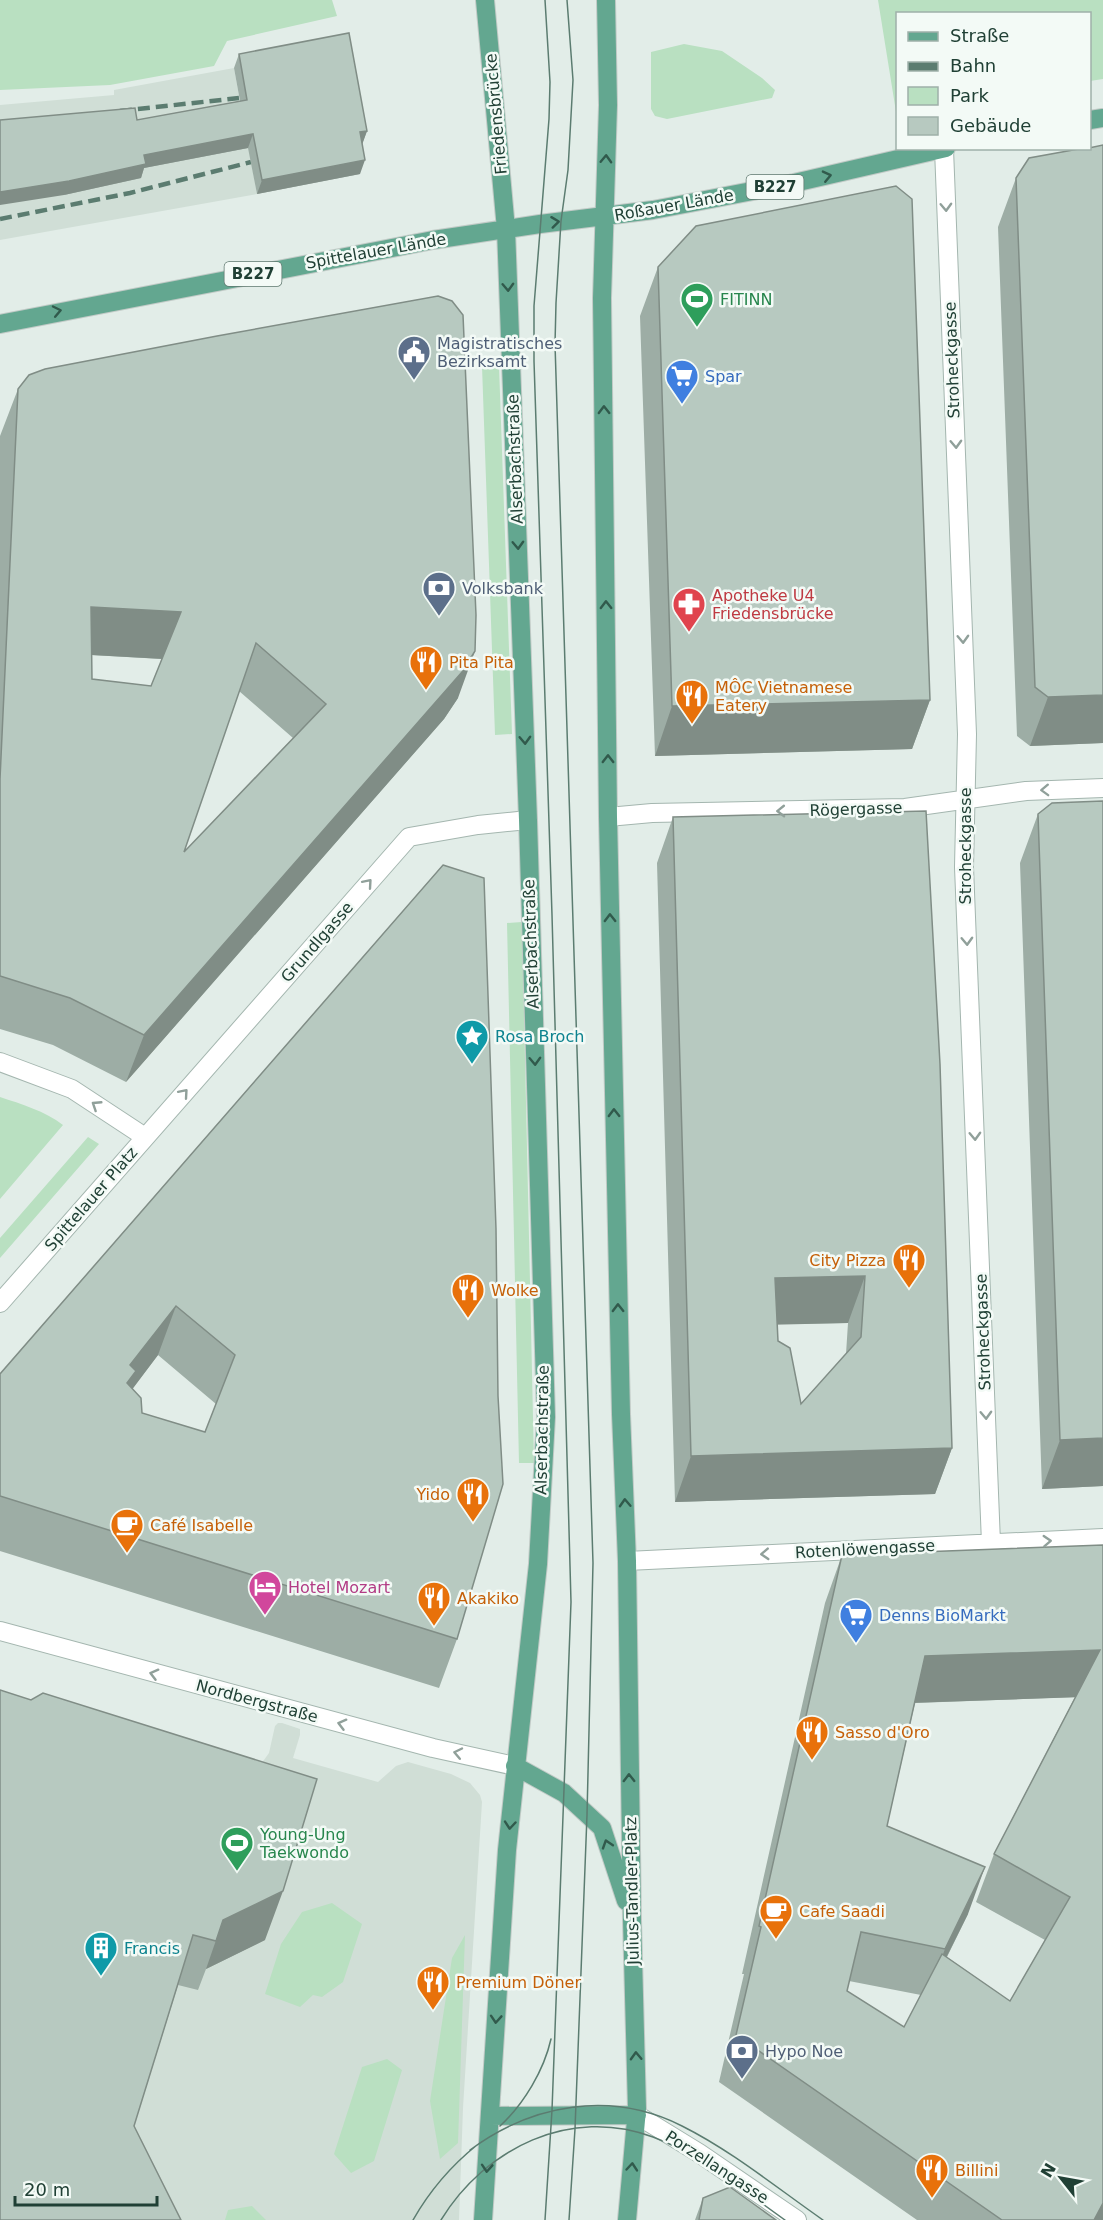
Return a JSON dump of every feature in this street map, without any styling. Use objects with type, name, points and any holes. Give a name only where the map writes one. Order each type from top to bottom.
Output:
[{"type":"main road","points":[[606,0],[608,94],[602,298],[608,817],[621,1414],[627,1561]]},
{"type":"main road","name":"Friedensbrücke","points":[[486,4],[506,229]]},
{"type":"main road","name":"Roßauer Lände","points":[[506,229],[653,210],[794,183],[941,150]]},
{"type":"main road","name":"Spittelauer Lände","points":[[0,324],[399,246],[506,229]]},
{"type":"main road","name":"Alserbachstraße","points":[[506,229],[528,820],[546,1417],[538,1564],[515,1766]]},
{"type":"main road","name":"Julius-Tandler-Platz","points":[[627,1561],[637,2115],[627,2220]]},
{"type":"main road","points":[[483,2220],[507,1850],[515,1766],[564,1793],[602,1828],[632,1920]]},
{"type":"main road","points":[[490,2116],[637,2115]]},
{"type":"street","name":"Stroheckgasse","points":[[945,150],[967,734],[964,867],[991,1544]]},
{"type":"street","name":"Rögergasse","points":[[608,817],[652,813],[905,808],[1026,791],[1103,788]]},
{"type":"street","name":"Grundlgasse","points":[[145,1137],[409,837],[478,825],[528,820]]},
{"type":"street","name":"Spittelauer Platz","points":[[0,1062],[72,1089],[145,1137],[0,1303]]},
{"type":"street","name":"Rotenlöwengasse","points":[[627,1561],[1103,1539]]},
{"type":"street","name":"Nordbergstraße","points":[[0,1631],[433,1748],[515,1766]]},
{"type":"street","name":"Porzellangasse","points":[[637,2115],[699,2153],[797,2220]]},
{"type":"shaded area","points":[[234,68],[257,194],[0,240],[0,105],[114,95],[114,90]]},
{"type":"shaded area","points":[[0,1723],[256,1771],[269,1753],[275,1726],[282,1723],[300,1729],[293,1758],[378,1782],[396,1766],[408,1762],[451,1774],[470,1783],[480,1795],[482,1802],[463,2108],[459,2220],[0,2220]]},
{"type":"green space","points":[[0,0],[332,0],[337,16],[227,41],[214,66],[110,85],[0,90]]},
{"type":"green space","points":[[878,0],[1103,0],[1103,79],[1091,81],[1091,12],[896,12],[896,112]]},
{"type":"green space","points":[[684,44],[722,51],[762,78],[775,90],[772,98],[667,119],[655,116],[651,109],[651,52]]},
{"type":"green space","points":[[482,366],[499,366],[512,734],[495,735]]},
{"type":"green space","points":[[522,922],[534,1463],[519,1463],[507,923]]},
{"type":"green space","points":[[0,1097],[41,1112],[63,1125],[0,1199]]},
{"type":"green space","points":[[88,1137],[99,1144],[0,1258],[0,1238]]},
{"type":"green space","points":[[332,1903],[362,1924],[343,1982],[322,1997],[313,1995],[300,2007],[265,1994],[281,1944],[302,1912]]},
{"type":"green space","points":[[465,1935],[458,2143],[440,2159],[430,2101],[452,1958]]},
{"type":"green space","points":[[387,2059],[402,2070],[374,2161],[351,2173],[334,2154],[362,2067]]},
{"type":"green space","points":[[252,2206],[266,2220],[225,2220],[228,2210]]},
{"type":"building","points":[[349,33],[367,131],[360,132],[365,160],[262,180],[253,134],[144,155],[146,164],[69,181],[0,192],[0,120],[135,108],[137,120],[247,100],[239,54]]},
{"type":"building","points":[[1103,145],[1103,695],[1048,697],[1035,687],[1016,178],[1029,158],[1073,150],[1091,150],[1091,148]]},
{"type":"building","points":[[896,186],[912,199],[930,700],[672,706],[658,267],[696,226]]},
{"type":"building","points":[[438,296],[452,301],[463,315],[476,615],[475,651],[462,672],[144,1035],[70,998],[0,976],[0,779],[18,389],[29,375],[45,369]],"holes":[[[91,607],[181,612],[151,686],[92,679]],[[256,643],[326,704],[184,852]]]},
{"type":"building","points":[[1103,801],[1103,1438],[1060,1440],[1038,814],[1052,803]]},
{"type":"building","points":[[926,811],[940,1064],[952,1448],[691,1456],[673,817]],"holes":[[[865,1276],[861,1337],[801,1404],[790,1348],[778,1341],[775,1278]]]},
{"type":"building","points":[[443,865],[484,878],[496,1229],[498,1396],[503,1484],[457,1639],[0,1496],[0,1374]],"holes":[[[176,1306],[235,1355],[205,1432],[142,1413],[141,1398],[127,1383],[136,1371],[130,1365]]]},
{"type":"building","points":[[1103,1545],[1103,2203],[1094,2220],[1002,2220],[736,2035],[842,1555]],"holes":[[[1100,1650],[994,1854],[1070,1897],[1010,2001],[942,1954],[904,2027],[847,1991],[861,1932],[945,1949],[985,1867],[887,1826],[925,1656]]]},
{"type":"building","name":"Francis","points":[[0,1690],[31,1700],[43,1693],[317,1779],[283,1891],[223,1920],[216,1941],[193,1935],[134,2126],[181,2220],[0,2220]]},
{"type":"building","points":[[730,2187],[776,2220],[699,2220],[703,2198]]},
{"type":"tram line","points":[[545,0],[550,82],[549,119],[534,306],[534,361],[571,1602],[552,2110],[545,2220]]},
{"type":"tram line","points":[[567,0],[573,80],[568,170],[561,221],[555,344],[593,1563],[587,1815],[575,2129],[569,2220]]},
{"type":"tram line","points":[[500,2126],[532,2086],[551,2039]]},
{"type":"tram line","points":[[470,2150],[494,2134],[546,2113],[573,2107],[628,2108],[655,2115],[701,2136],[823,2220]]},
{"type":"tram line","points":[[441,2220],[459,2194],[481,2172],[506,2154],[533,2140],[561,2131],[591,2127],[622,2129],[653,2137],[688,2153],[722,2174],[785,2220]]},
{"type":"tram line","points":[[413,2220],[426,2199],[442,2180],[477,2145]]},
{"type":"railway","points":[[120,111],[239,98]]},
{"type":"railway","points":[[0,219],[130,193],[251,162]]},
{"type":"place","name":"FITINN","points":[[697,328]]},
{"type":"place","name":"Magistratisches Bezirksamt","points":[[414,381]]},
{"type":"place","name":"Spar","points":[[682,405]]},
{"type":"place","name":"Volksbank","points":[[439,617]]},
{"type":"place","name":"Apotheke U4 Friedensbrücke","points":[[689,633]]},
{"type":"place","name":"Pita Pita","points":[[426,691]]},
{"type":"place","name":"MÔC Vietnamese Eatery","points":[[692,725]]},
{"type":"place","name":"Rosa Broch","points":[[472,1065]]},
{"type":"place","name":"City Pizza","points":[[909,1289]]},
{"type":"place","name":"Wolke","points":[[468,1319]]},
{"type":"place","name":"Yido","points":[[473,1523]]},
{"type":"place","name":"Café Isabelle","points":[[127,1554]]},
{"type":"place","name":"Hotel Mozart","points":[[265,1616]]},
{"type":"place","name":"Akakiko","points":[[434,1627]]},
{"type":"place","name":"Denns BioMarkt","points":[[856,1644]]},
{"type":"place","name":"Sasso d'Oro","points":[[812,1761]]},
{"type":"place","name":"Young-Ung Taekwondo","points":[[237,1872]]},
{"type":"place","name":"Cafe Saadi","points":[[776,1940]]},
{"type":"place","name":"Francis","points":[[101,1977]]},
{"type":"place","name":"Premium Döner","points":[[433,2011]]},
{"type":"place","name":"Hypo Noe","points":[[742,2080]]},
{"type":"place","name":"Billini","points":[[932,2199]]}]
